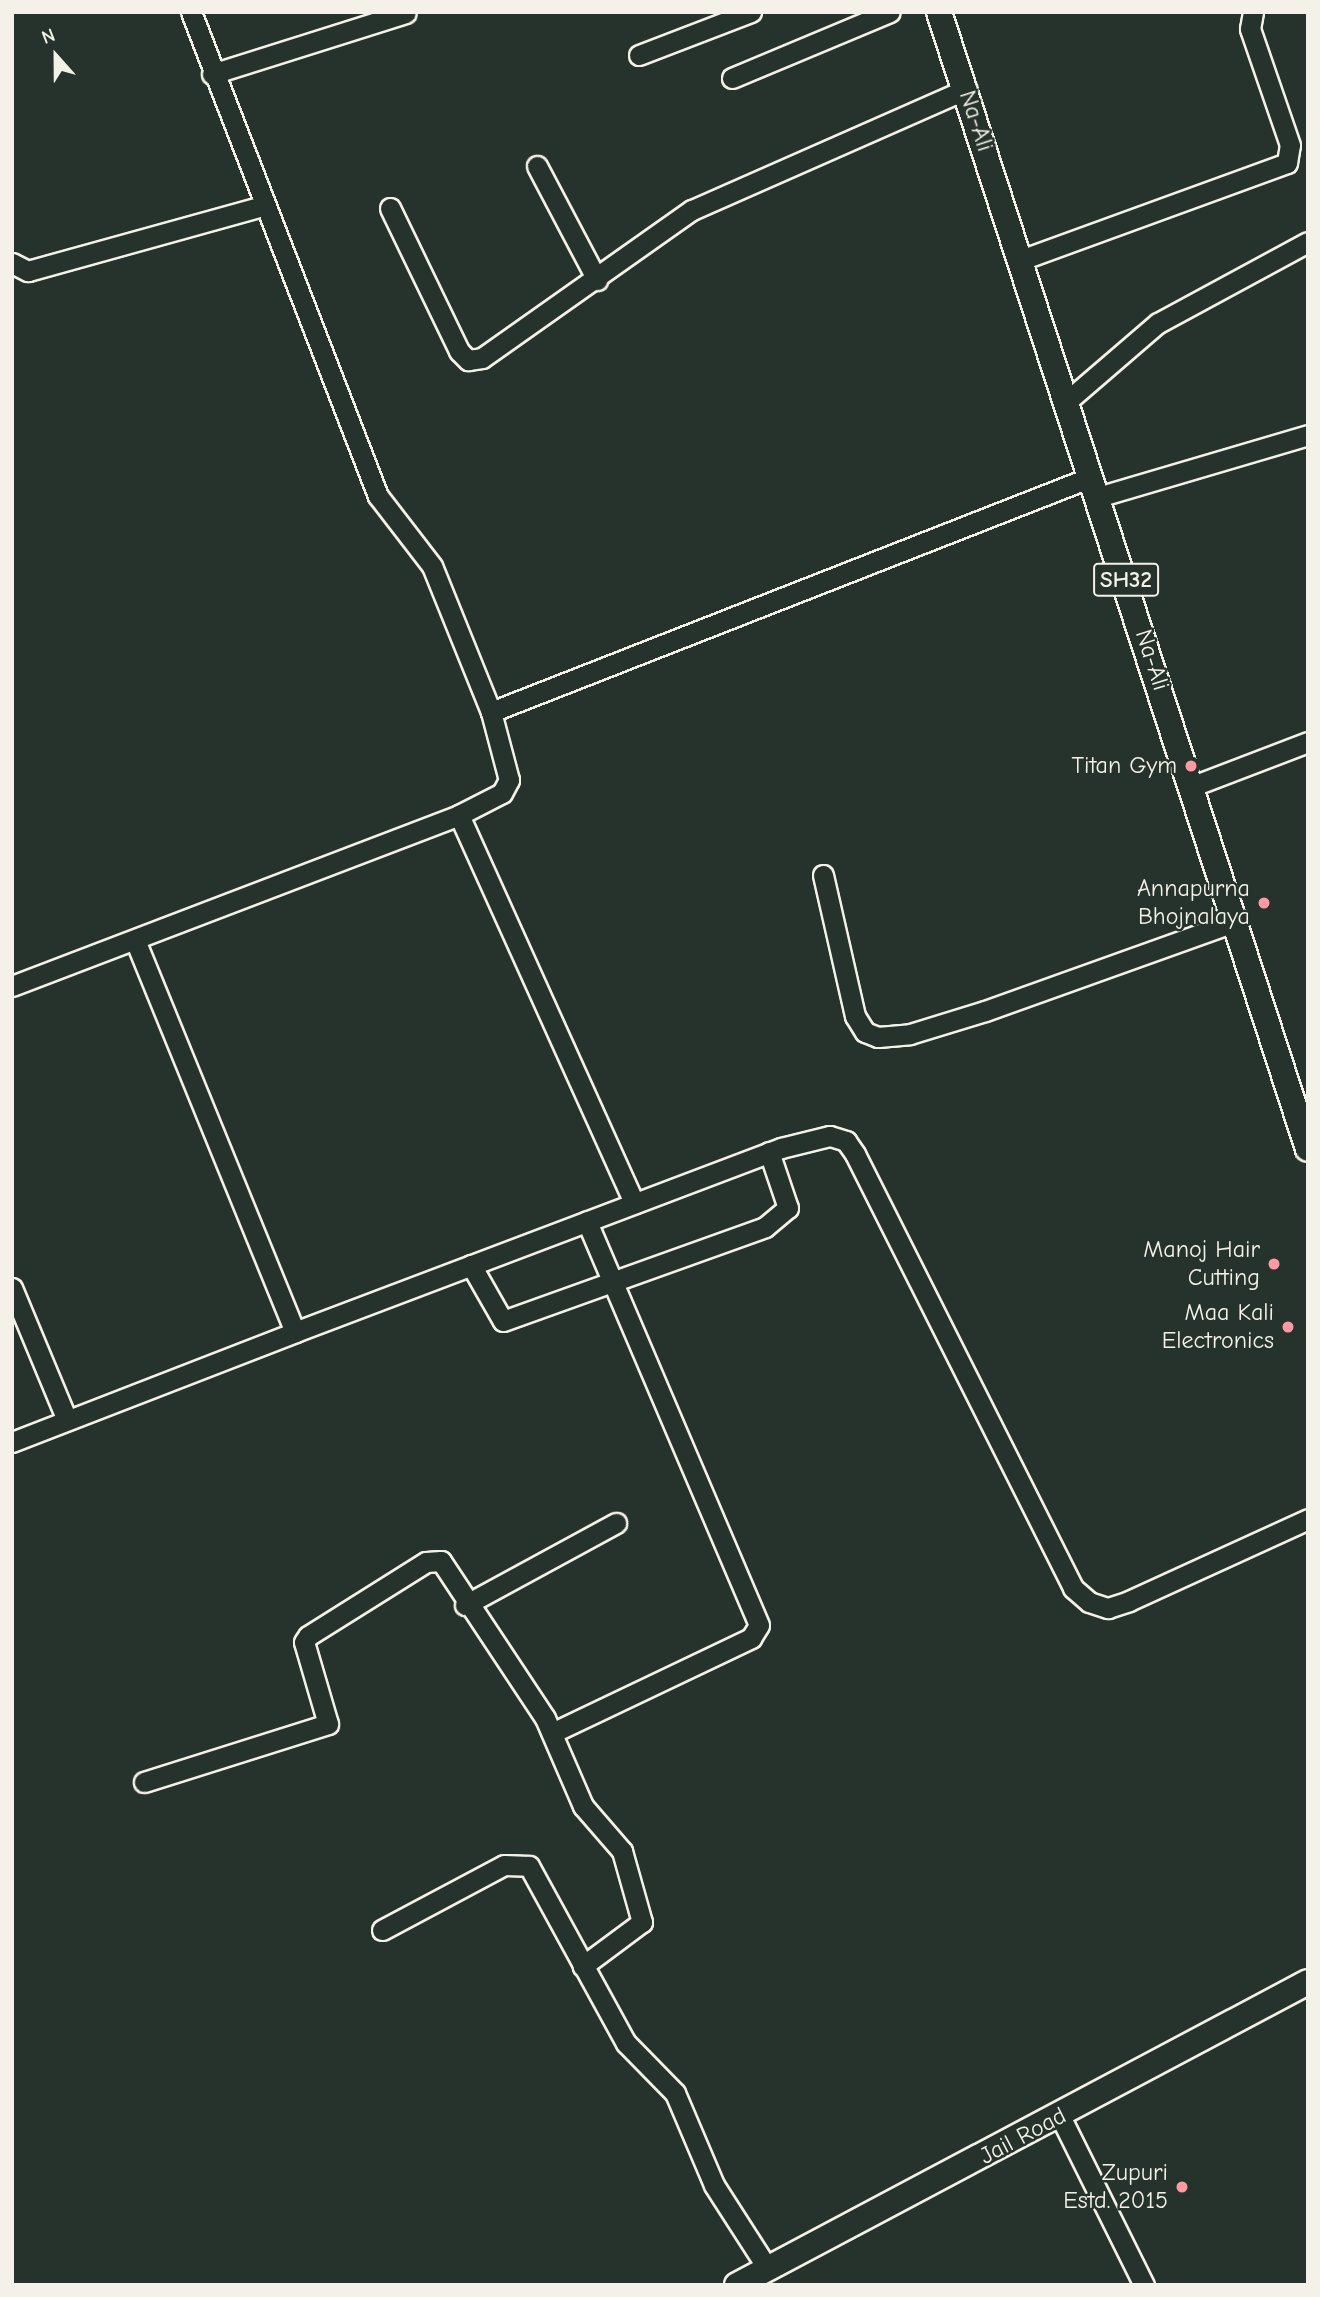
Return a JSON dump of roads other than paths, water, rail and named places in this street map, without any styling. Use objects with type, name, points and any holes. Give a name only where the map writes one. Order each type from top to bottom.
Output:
[{"type":"main road","name":"Na-Ali","points":[[939,12],[966,89],[1018,261],[1237,921],[1308,1149]]},
{"type":"main road","name":"Jail Road","points":[[737,2285],[1060,2116],[1308,1982]]},
{"type":"street","points":[[12,986],[459,815],[502,793],[509,780],[491,712],[432,566],[378,496],[262,206],[191,12]]},
{"type":"street","points":[[639,55],[751,12]]},
{"type":"street","points":[[732,78],[890,12]]},
{"type":"street","points":[[1018,261],[1287,163],[1290,145],[1250,29],[1253,12]]},
{"type":"street","points":[[212,74],[406,13]]},
{"type":"street","points":[[390,208],[468,360],[495,352],[717,196],[966,89]]},
{"type":"street","points":[[537,166],[597,280]]},
{"type":"street","points":[[12,263],[28,271],[262,206]]},
{"type":"street","points":[[1066,402],[1158,323],[1308,242]]},
{"type":"street","points":[[491,712],[1095,487],[1308,435]]},
{"type":"street","points":[[1193,786],[1308,742]]},
{"type":"street","points":[[459,815],[634,1203]]},
{"type":"street","points":[[823,875],[855,1016],[865,1032],[878,1037],[910,1034],[985,1011],[1237,921]]},
{"type":"street","points":[[135,940],[295,1332]]},
{"type":"street","points":[[12,1441],[813,1137],[846,1141],[1073,1588],[1089,1602],[1108,1608],[1129,1601],[1308,1519]]},
{"type":"street","points":[[471,1265],[503,1321],[778,1222],[788,1208],[769,1152]]},
{"type":"street","points":[[552,1733],[751,1638],[759,1625],[587,1221]]},
{"type":"street","points":[[12,1288],[67,1420]]},
{"type":"street","points":[[465,1605],[616,1523]]},
{"type":"street","points":[[144,1782],[328,1724],[304,1642],[313,1630],[426,1562],[440,1561],[465,1605],[552,1733],[583,1806],[622,1851],[642,1922],[583,1966]]},
{"type":"street","points":[[382,1930],[504,1865],[529,1866],[626,2043],[675,2093],[714,2185],[768,2269]]},
{"type":"street","points":[[1060,2116],[1144,2285]]},
{"type":"place","name":"Titan Gym","points":[[1191,766]]},
{"type":"place","name":"Annapurna Bhojnalaya","points":[[1264,903]]},
{"type":"place","name":"Manoj Hair Cutting","points":[[1274,1264]]},
{"type":"place","name":"Maa Kali Electronics","points":[[1288,1327]]},
{"type":"place","name":"Zupuri Estd. 2015","points":[[1182,2187]]}]
